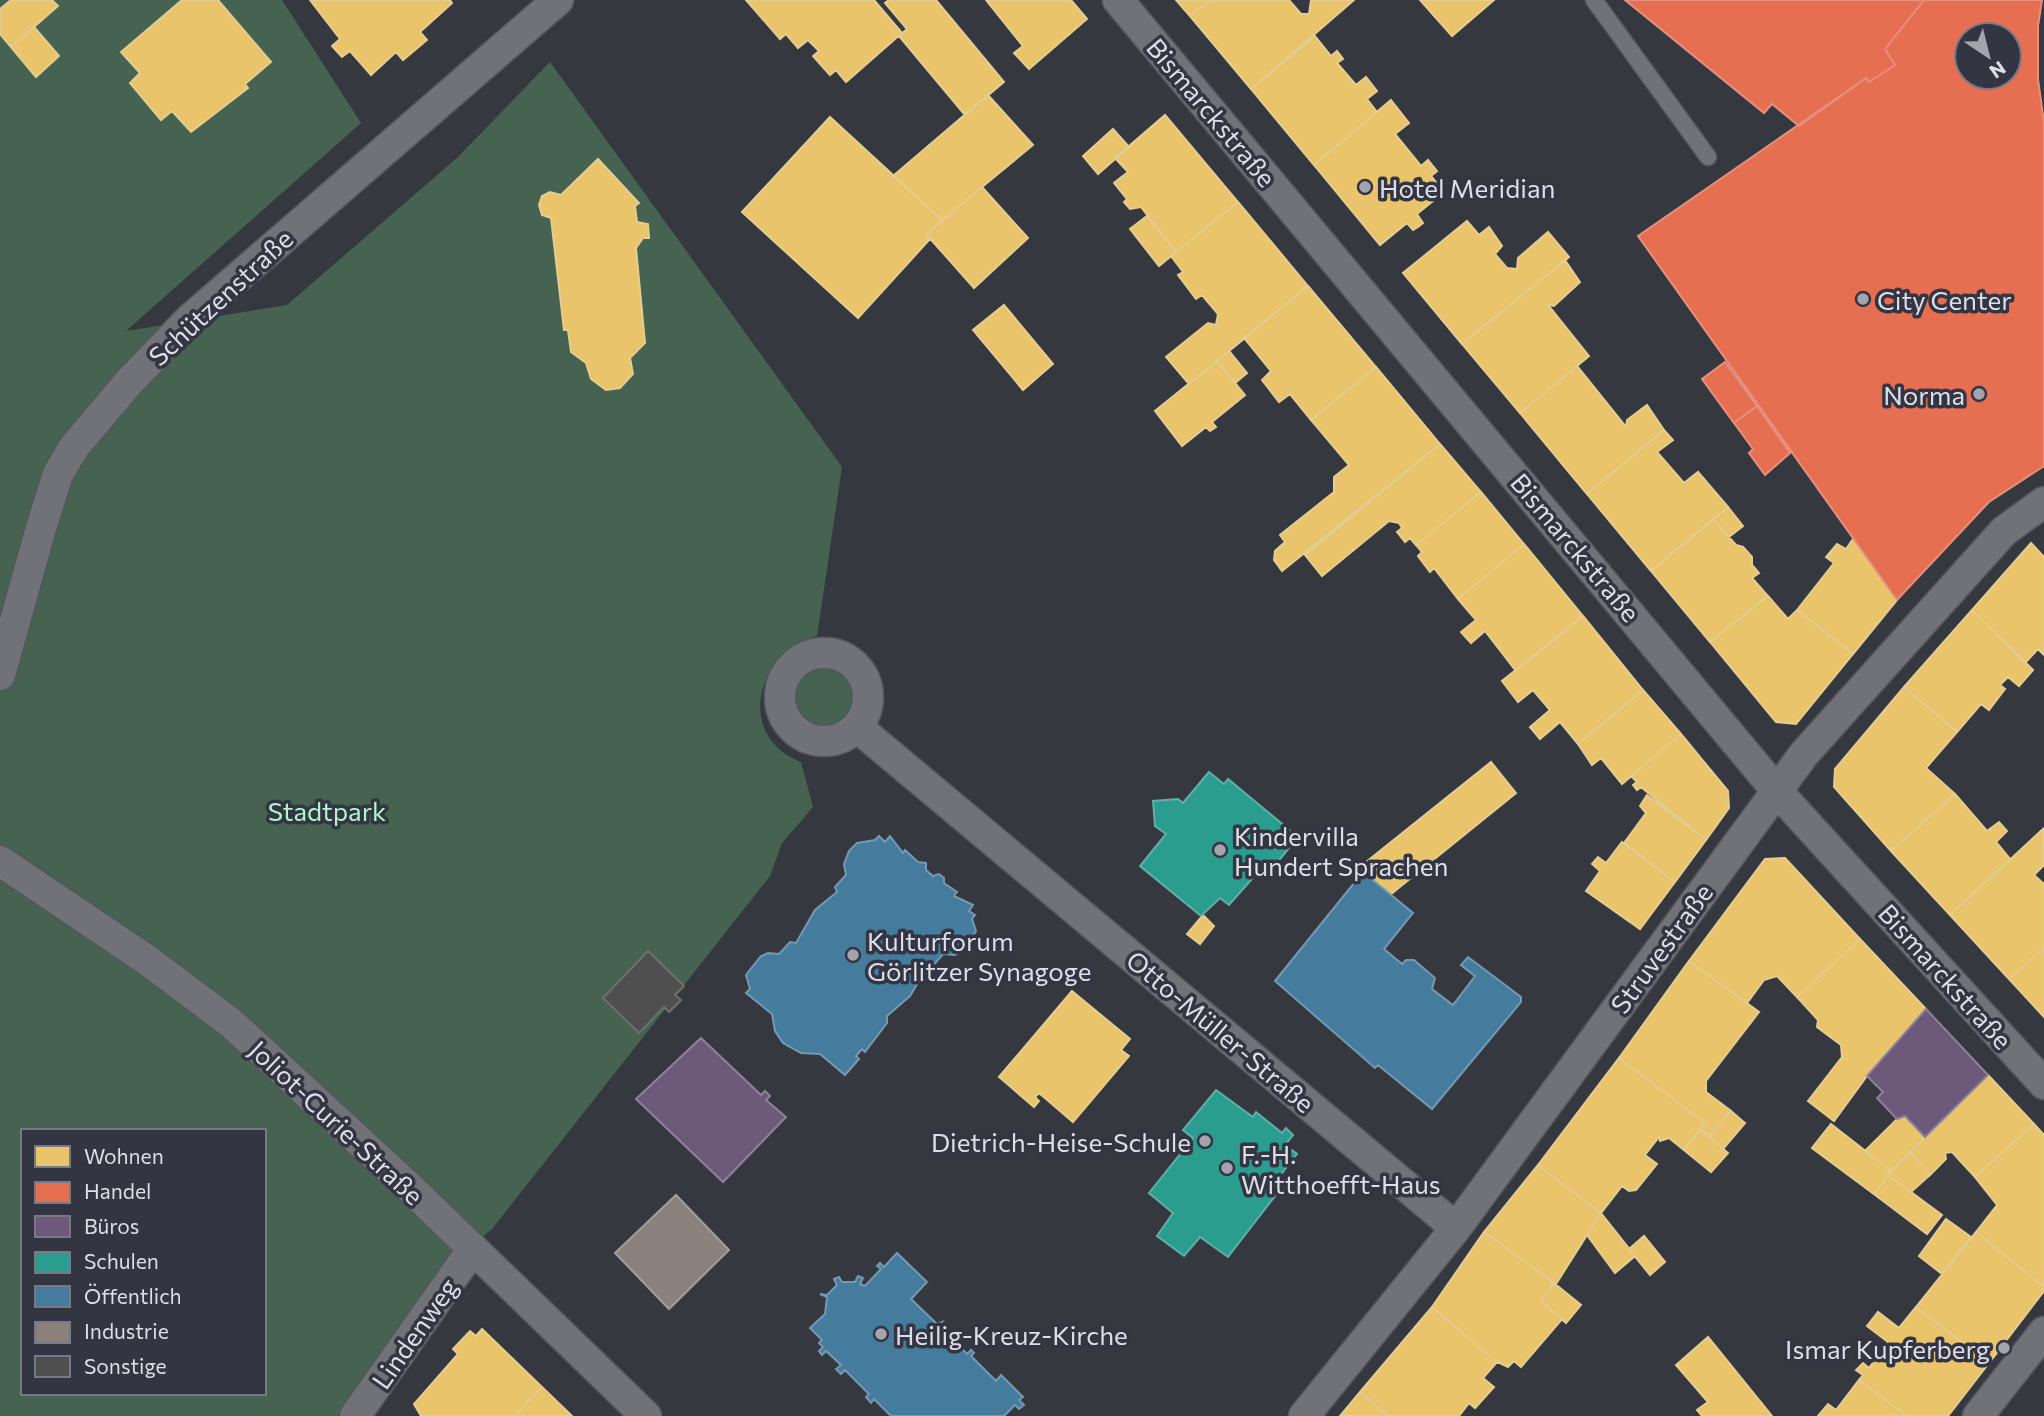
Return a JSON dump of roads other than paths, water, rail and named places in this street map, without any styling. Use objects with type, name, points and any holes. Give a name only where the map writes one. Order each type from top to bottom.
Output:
[{"type":"street","name":"Schützenstraße","points":[[0,676],[40,528],[58,474],[74,447],[129,382],[190,319],[558,0]]},
{"type":"street","name":"Bismarckstraße","points":[[1118,0],[1776,790],[2044,1084]]},
{"type":"street","name":"Struvestraße","points":[[1304,1416],[1456,1228],[1776,790],[1813,744],[2004,531],[2044,502]]},
{"type":"street","name":"Otto-Müller-Straße","points":[[856,727],[1456,1228]]},
{"type":"street","name":"Joliot-Curie-Straße","points":[[0,861],[147,960],[231,1023],[409,1187],[646,1416]]},
{"type":"street","name":"Lindenweg","points":[[355,1416],[472,1250]]},
{"type":"street","points":[[1978,1416],[2044,1332]]},
{"type":"lane","points":[[1594,0],[1708,157]]},
{"type":"place","name":"Hotel Meridian","points":[[1365,187]]},
{"type":"place","name":"City Center","points":[[1863,299]]},
{"type":"place","name":"Norma","points":[[1979,394]]},
{"type":"place","name":"Kindervilla Hundert Sprachen","points":[[1220,850]]},
{"type":"place","name":"Kulturforum Görlitzer Synagoge","points":[[853,955]]},
{"type":"place","name":"Dietrich-Heise-Schule","points":[[1205,1141]]},
{"type":"place","name":"F.-H. Witthoefft-Haus","points":[[1227,1168]]},
{"type":"place","name":"Heilig-Kreuz-Kirche","points":[[881,1334]]},
{"type":"place","name":"Ismar Kupferberg","points":[[2004,1348]]},
{"type":"park label","name":"Stadtpark","points":[[327,810]]}]
